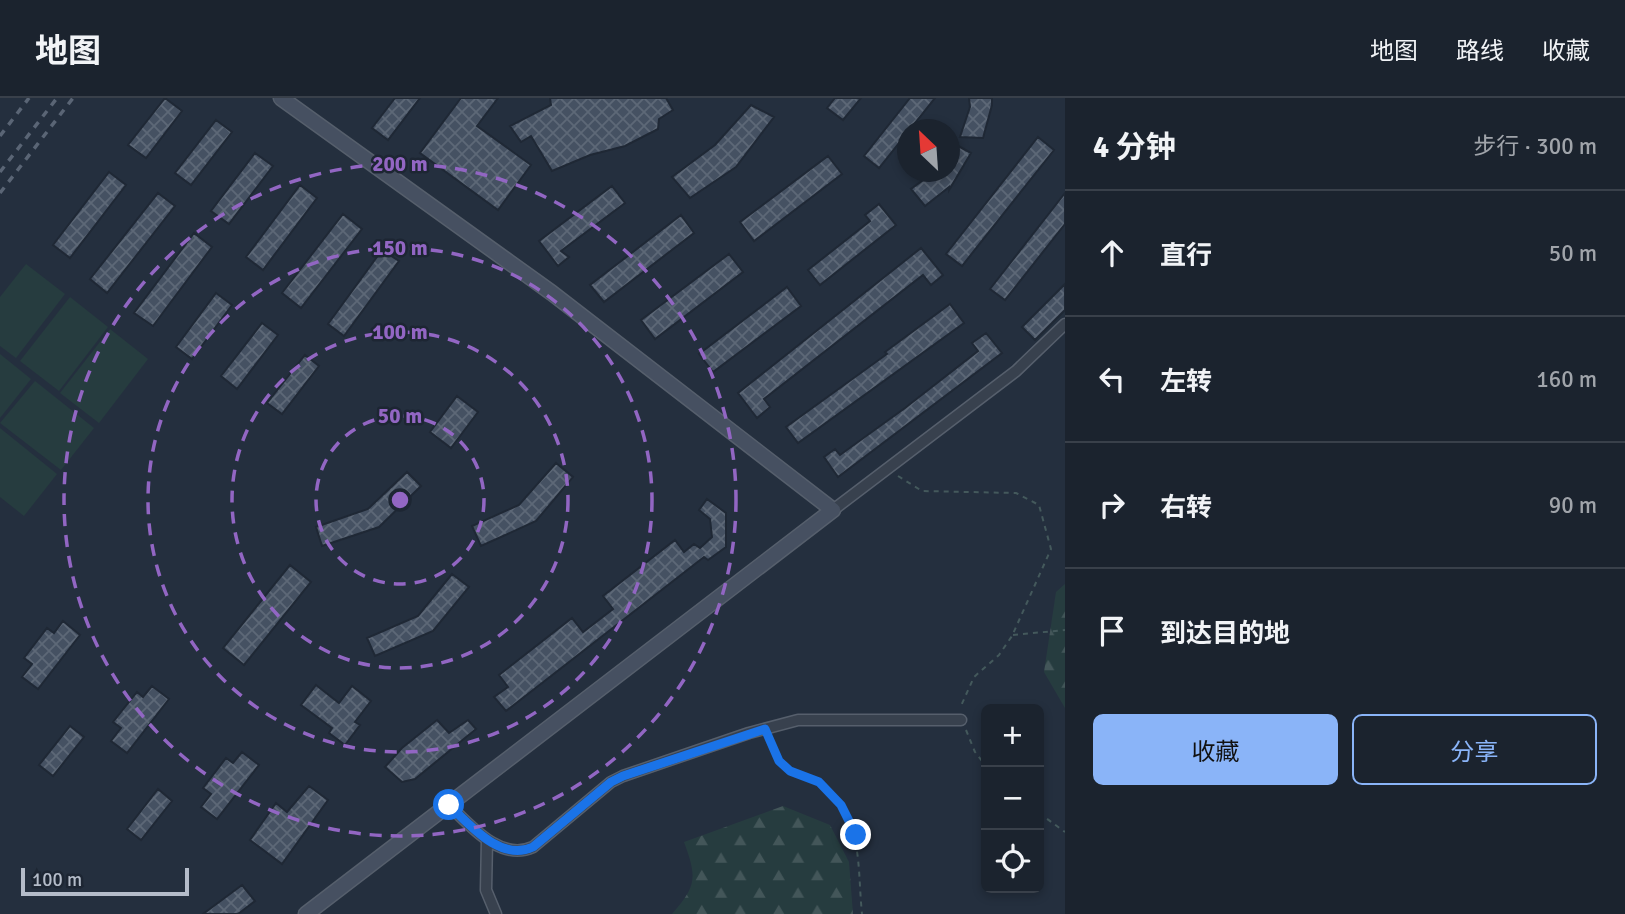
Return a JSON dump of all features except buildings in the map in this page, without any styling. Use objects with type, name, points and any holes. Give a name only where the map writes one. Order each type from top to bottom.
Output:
[{"type":"main road","points":[[281,98],[552,293],[833,510],[306,914]]},
{"type":"street","points":[[833,510],[1016,371],[1065,324]]},
{"type":"street","points":[[449,805],[487,840],[514,851],[523,851],[533,847],[611,782],[765,729],[799,720],[961,720]]},
{"type":"street","points":[[487,840],[486,890],[496,914]]},
{"type":"path","points":[[886,468],[922,491],[1016,493],[1039,505],[1051,549],[1012,636],[999,655],[974,677],[960,709],[961,720],[981,760]]},
{"type":"path","points":[[1012,636],[1065,630]]},
{"type":"path","points":[[765,729],[779,761],[790,771],[819,782],[841,805],[856,835],[862,914]]},
{"type":"path","points":[[1044,817],[1065,832]]},
{"type":"green space","points":[[26,264],[65,294],[16,358],[0,346],[0,297]]},
{"type":"green space","points":[[70,297],[108,327],[59,391],[20,361]]},
{"type":"green space","points":[[110,329],[148,359],[99,423],[60,393]]},
{"type":"green space","points":[[0,354],[31,379],[0,418]]},
{"type":"green space","points":[[35,381],[94,428],[61,470],[0,423]]},
{"type":"green space","points":[[0,428],[57,474],[24,516],[0,497]]},
{"type":"green space","points":[[1065,584],[1065,708],[1044,672],[1056,592]]},
{"type":"green space","points":[[783,806],[830,825],[849,862],[853,914],[672,914],[686,896],[692,881],[693,873],[684,842]]},
{"type":"railway","points":[[0,136],[29,98]]},
{"type":"railway","points":[[0,172],[57,98]]},
{"type":"railway","points":[[0,193],[73,98]]},
{"type":"route","points":[[449,805],[487,840],[514,851],[523,851],[533,847],[611,782],[765,729],[779,761],[790,771],[819,782],[841,805],[856,835]]}]
